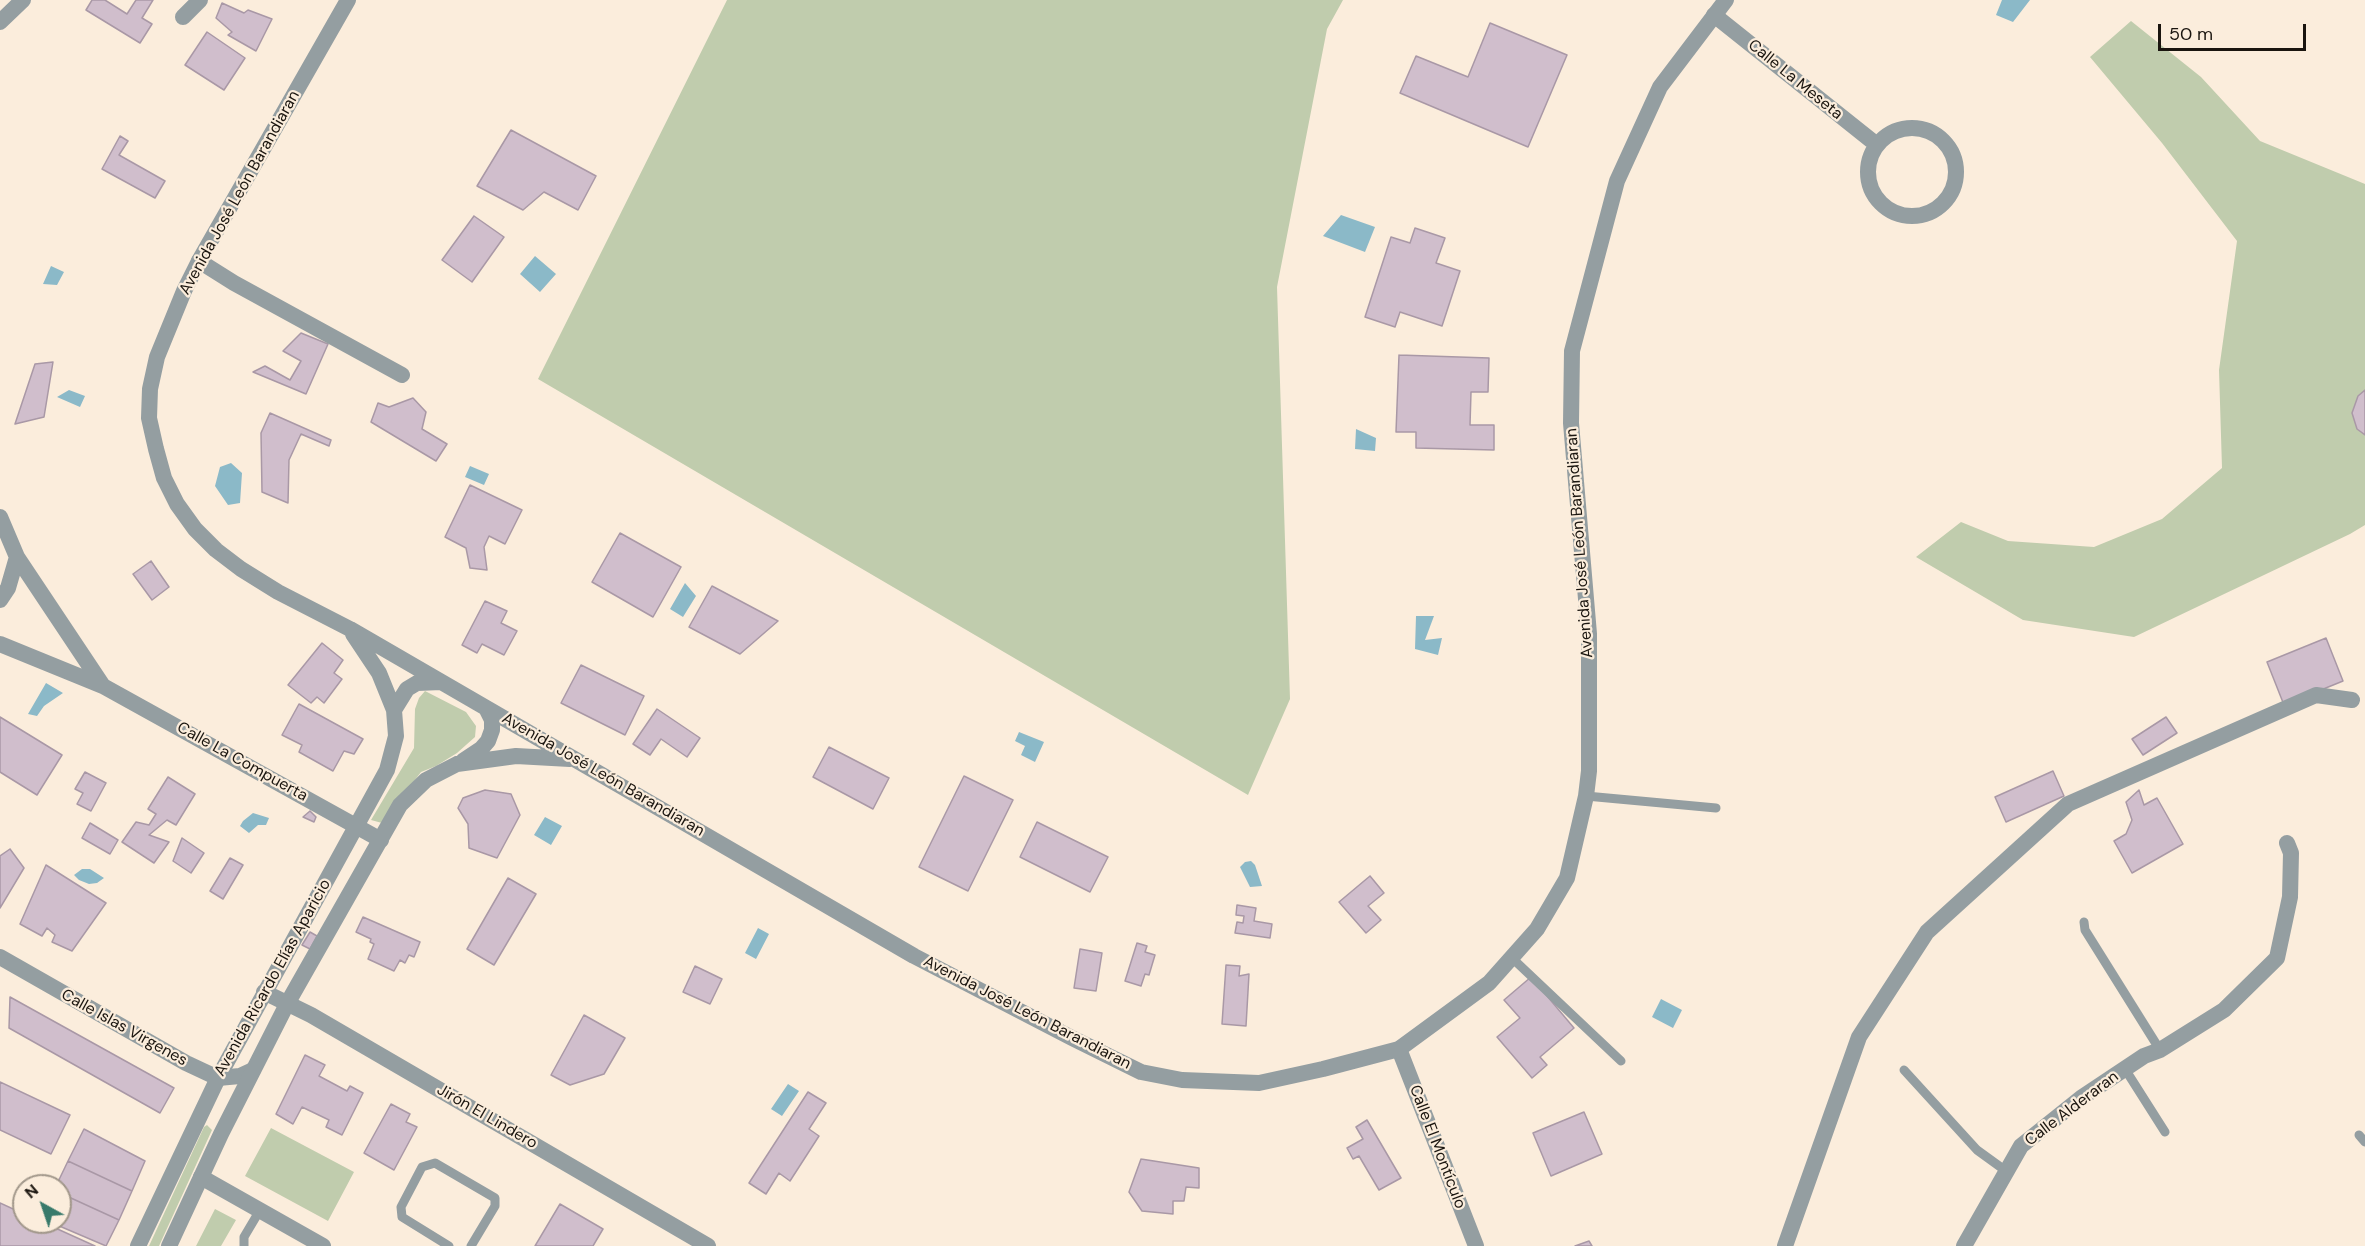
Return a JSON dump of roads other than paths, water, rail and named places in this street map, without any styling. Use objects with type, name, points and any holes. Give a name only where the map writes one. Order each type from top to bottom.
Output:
[{"type":"street","points":[[0,22],[23,0]]},
{"type":"street","points":[[183,17],[200,0]]},
{"type":"street","name":"Avenida José León Barandiaran","points":[[348,0],[199,261],[157,357],[150,389],[149,418],[164,478],[177,504],[195,529],[216,550],[241,569],[278,592],[350,629],[914,956],[1141,1072],[1182,1080],[1259,1083],[1399,1049],[1489,983],[1537,929],[1567,878],[1586,796],[1589,771],[1589,634],[1571,423],[1572,351],[1617,181],[1660,87],[1726,0]]},
{"type":"street","name":"Calle La Meseta","points":[[1714,15],[1876,145]]},
{"type":"street","points":[[1917,128],[1932,133],[1944,142],[1953,154],[1956,169],[1955,184],[1948,198],[1932,211],[1912,217],[1898,215],[1885,208],[1875,198],[1869,186],[1867,171],[1876,145],[1888,135],[1902,129],[1917,128]]},
{"type":"street","points":[[199,261],[234,283],[402,375]]},
{"type":"street","name":"Calle La Compuerta","points":[[0,517],[17,556],[103,686]]},
{"type":"street","points":[[0,600],[8,588],[17,556]]},
{"type":"street","name":"Avenida Ricardo Elías Aparicio","points":[[138,1246],[218,1078],[357,826],[387,770],[393,753],[396,736],[394,710],[379,673],[350,629]]},
{"type":"street","name":"Calle La Compuerta","points":[[0,644],[103,686],[381,840]]},
{"type":"street","points":[[394,710],[407,689],[417,683],[442,682]]},
{"type":"street","points":[[1785,1246],[1859,1037],[1927,932],[2068,804],[2316,695],[2352,700]]},
{"type":"street","name":"Avenida Ricardo Elías Aparicio","points":[[174,1241],[201,1177],[253,1070],[400,805],[426,780],[481,749],[488,741],[492,730],[492,720],[486,708]]},
{"type":"street","name":"Avenida Ricardo Elías Aparicio","points":[[457,764],[516,756],[547,756],[578,760]]},
{"type":"street","name":"Calle Alderaran","points":[[1969,1245],[2021,1146],[2081,1098],[2224,1010],[2277,958],[2290,897],[2291,853],[2287,843]]},
{"type":"street","name":"Calle Islas Virgenes","points":[[0,958],[186,1063],[218,1078]]},
{"type":"street","name":"Jirón El Lindero","points":[[264,992],[310,1015],[708,1246]]},
{"type":"street","name":"Calle El Montículo","points":[[1399,1049],[1476,1246]]},
{"type":"street","points":[[218,1078],[240,1076],[253,1070]]},
{"type":"street","points":[[197,1121],[204,1117],[211,1117],[220,1125],[221,1134]]},
{"type":"street","points":[[201,1177],[323,1246]]},
{"type":"lane","points":[[1586,796],[1716,808]]},
{"type":"lane","points":[[2084,922],[2085,930],[2160,1050]]},
{"type":"lane","points":[[1512,958],[1621,1061]]},
{"type":"lane","points":[[2125,1069],[2165,1132]]},
{"type":"lane","points":[[1904,1070],[1977,1150],[2006,1171]]},
{"type":"lane","points":[[449,1246],[402,1217],[400,1207],[422,1167],[435,1163],[495,1198],[495,1206],[471,1246]]},
{"type":"lane","points":[[244,1246],[244,1238],[260,1210]]},
{"type":"water","points":[[2002,0],[2030,0],[2013,22],[1996,15]]},
{"type":"water","points":[[1341,215],[1375,227],[1365,252],[1323,236]]},
{"type":"water","points":[[535,256],[556,274],[540,292],[520,274]]},
{"type":"water","points":[[51,266],[64,272],[57,285],[43,284]]},
{"type":"water","points":[[69,390],[85,396],[80,407],[57,397]]},
{"type":"water","points":[[1356,429],[1376,438],[1375,451],[1355,449]]},
{"type":"water","points":[[231,463],[242,473],[240,503],[228,505],[215,486],[220,467]]},
{"type":"water","points":[[470,466],[489,474],[484,485],[465,477]]},
{"type":"water","points":[[685,583],[696,596],[683,617],[670,609]]},
{"type":"water","points":[[1416,616],[1434,616],[1425,640],[1442,638],[1438,655],[1415,649]]},
{"type":"water","points":[[46,683],[63,693],[44,706],[37,716],[28,714]]},
{"type":"water","points":[[1019,732],[1044,742],[1035,762],[1021,755],[1025,746],[1015,741]]},
{"type":"water","points":[[253,813],[269,818],[266,825],[258,825],[249,833],[240,826]]},
{"type":"water","points":[[545,817],[562,826],[551,845],[534,835]]},
{"type":"water","points":[[1251,861],[1255,865],[1262,886],[1250,887],[1240,867],[1245,862]]},
{"type":"water","points":[[82,869],[90,869],[104,878],[97,883],[89,884],[79,880],[74,875]]},
{"type":"water","points":[[758,928],[769,934],[756,959],[745,953]]},
{"type":"water","points":[[1661,999],[1682,1010],[1673,1028],[1652,1017]]},
{"type":"water","points":[[788,1084],[799,1091],[782,1116],[771,1109]]}]
